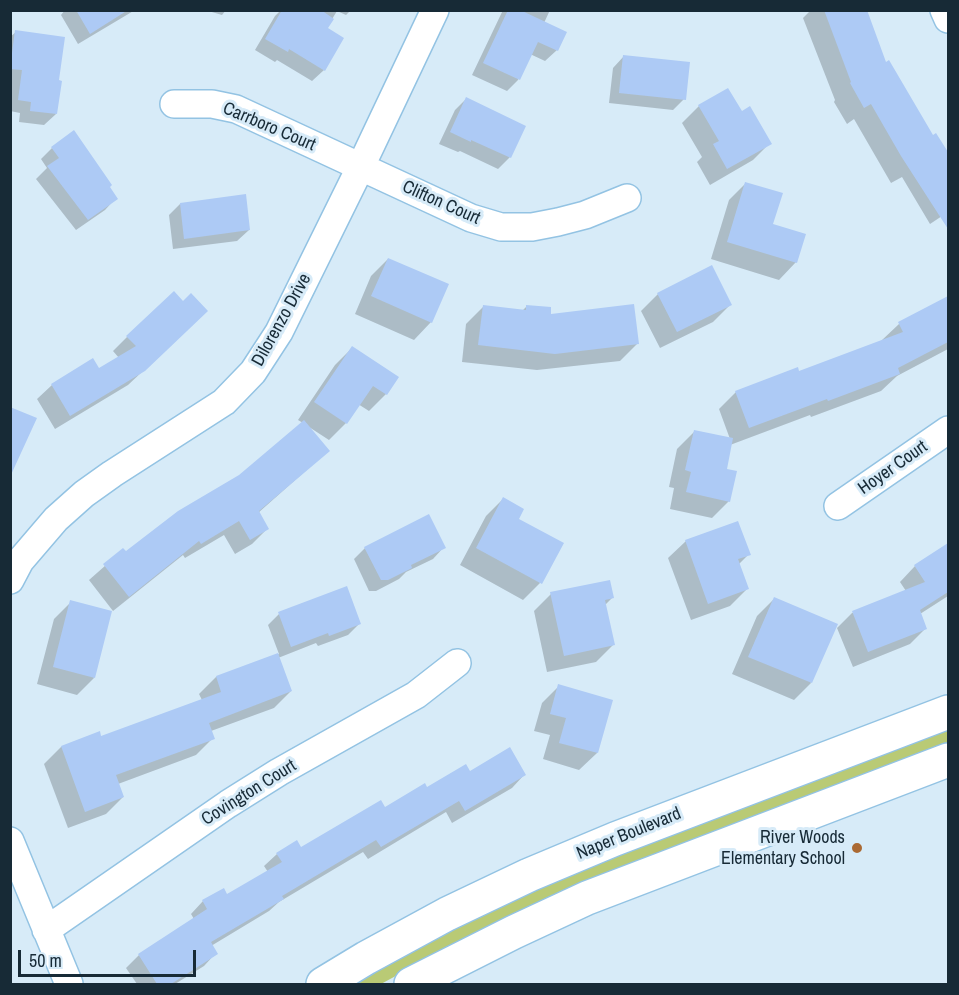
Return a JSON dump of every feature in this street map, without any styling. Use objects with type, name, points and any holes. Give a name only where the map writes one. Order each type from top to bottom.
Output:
[{"type":"main road","name":"Naper Boulevard","points":[[322,984],[447,914],[529,875],[615,838],[948,712]]},
{"type":"main road","points":[[411,984],[587,898],[948,760]]},
{"type":"street","name":"Dilorenzo Drive","points":[[14,565],[56,519],[84,495],[112,474],[224,402],[253,372],[279,332],[435,10]]},
{"type":"street","points":[[944,10],[948,19]]},
{"type":"street","name":"Carrboro Court","points":[[174,104],[212,104],[236,109],[361,166]]},
{"type":"street","name":"Clifton Court","points":[[361,166],[471,218],[501,226],[532,227],[558,222],[585,215],[627,198]]},
{"type":"street","name":"Hoyer Court","points":[[838,506],[948,430]]},
{"type":"street","name":"Covington Court","points":[[46,930],[228,804],[279,772],[416,695],[457,663]]},
{"type":"street","points":[[10,841],[69,984]]},
{"type":"green space","points":[[948,725],[948,744],[533,905],[480,930],[381,984],[346,984],[536,883]]},
{"type":"building","points":[[76,10],[128,10],[90,34]]},
{"type":"building","points":[[282,10],[321,10],[334,19],[328,28],[344,38],[325,71],[289,49],[288,52],[265,39]]},
{"type":"building","points":[[508,10],[520,10],[567,32],[558,51],[538,42],[520,80],[483,63]]},
{"type":"building","points":[[824,10],[867,10],[886,62],[889,60],[933,135],[936,133],[948,152],[948,229],[871,104],[864,108],[850,83]]},
{"type":"building","points":[[15,30],[65,37],[57,114],[30,111],[31,102],[18,100],[22,70],[10,69]]},
{"type":"building","points":[[623,55],[690,62],[686,100],[619,93]]},
{"type":"building","points":[[728,88],[742,111],[750,106],[772,144],[727,169],[713,144],[719,141],[698,105]]},
{"type":"building","points":[[466,97],[526,126],[511,158],[450,132]]},
{"type":"building","points":[[74,130],[112,185],[110,187],[118,199],[88,220],[47,166],[59,158],[51,147]]},
{"type":"building","points":[[745,182],[783,193],[773,224],[806,234],[797,263],[727,242]]},
{"type":"building","points":[[246,194],[250,230],[184,239],[180,203]]},
{"type":"building","points":[[388,258],[449,284],[432,323],[371,296]]},
{"type":"building","points":[[712,265],[732,305],[677,332],[657,293]]},
{"type":"building","points":[[174,291],[183,301],[191,293],[208,311],[145,371],[70,416],[51,384],[93,358],[99,368],[136,346],[126,336]]},
{"type":"building","points":[[948,296],[948,342],[898,368],[900,374],[749,428],[735,391],[798,367],[799,371],[903,332],[898,322]]},
{"type":"building","points":[[634,304],[639,344],[555,354],[478,345],[483,305],[526,310],[526,305],[551,307],[551,314]]},
{"type":"building","points":[[352,346],[399,377],[387,395],[373,386],[347,424],[314,402]]},
{"type":"building","points":[[10,407],[37,418],[10,477]]},
{"type":"building","points":[[304,420],[330,451],[259,511],[269,529],[250,540],[239,521],[201,544],[199,541],[129,597],[103,564],[123,548],[126,551],[178,511],[239,475]]},
{"type":"building","points":[[694,430],[733,438],[727,469],[737,471],[730,502],[686,492],[691,472],[685,470]]},
{"type":"building","points":[[503,497],[524,509],[519,519],[564,543],[542,584],[476,548]]},
{"type":"building","points":[[429,514],[446,548],[411,565],[412,568],[388,580],[381,580],[364,547]]},
{"type":"building","points":[[738,521],[751,555],[738,559],[749,589],[708,604],[685,540]]},
{"type":"building","points":[[948,543],[948,592],[920,610],[927,629],[868,652],[852,611],[925,582],[914,565]]},
{"type":"building","points":[[610,580],[614,598],[605,600],[615,645],[564,656],[550,592]]},
{"type":"building","points":[[347,586],[361,624],[291,647],[278,612]]},
{"type":"building","points":[[774,597],[838,624],[812,683],[748,657]]},
{"type":"building","points":[[70,600],[112,611],[95,678],[53,667]]},
{"type":"building","points":[[278,653],[292,691],[209,723],[215,739],[116,775],[124,797],[85,812],[61,746],[100,731],[101,736],[221,692],[216,676]]},
{"type":"building","points":[[558,684],[613,700],[598,753],[559,743],[566,718],[550,714]]},
{"type":"building","points":[[510,747],[526,775],[465,811],[459,801],[381,847],[376,840],[282,896],[284,899],[211,942],[218,954],[171,984],[157,984],[138,954],[207,909],[202,900],[224,888],[227,894],[282,862],[276,853],[297,840],[301,847],[381,800],[385,807],[425,783],[427,787],[466,764],[470,771]]},
{"type":"place","name":"River Woods Elementary School","points":[[857,848]]}]
